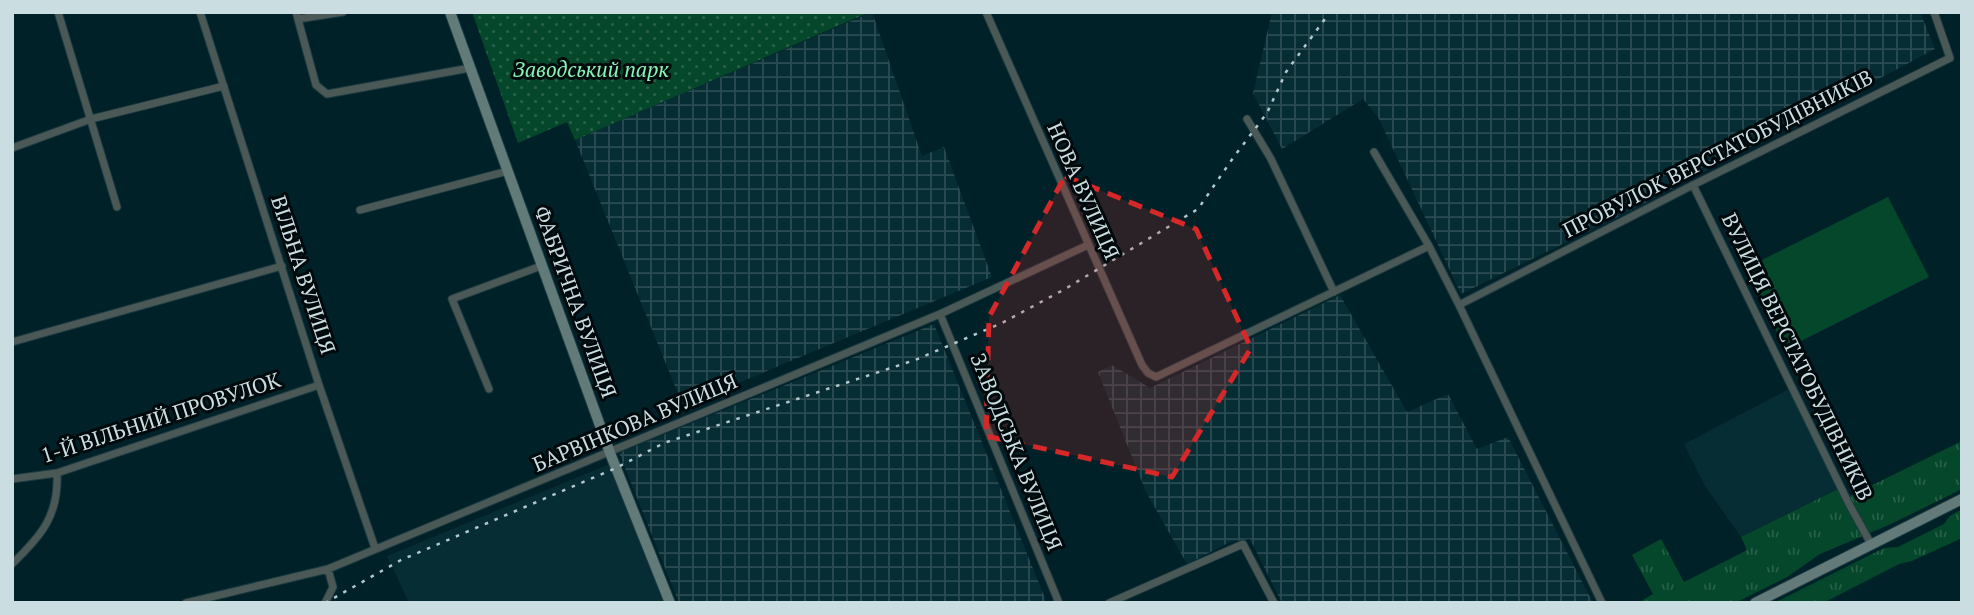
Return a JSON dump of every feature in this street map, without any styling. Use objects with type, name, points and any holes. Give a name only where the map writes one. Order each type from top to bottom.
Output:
[{"type":"street","points":[[58,12],[117,207]]},
{"type":"street","name":"ВІЛЬНА ВУЛИЦЯ","points":[[200,12],[375,548]]},
{"type":"street","points":[[343,12],[297,16],[316,85],[327,94],[470,68]]},
{"type":"street","name":"ФАБРИЧНА ВУЛИЦЯ","points":[[450,12],[610,453],[670,603]]},
{"type":"street","name":"НОВА ВУЛИЦЯ","points":[[986,12],[1088,245],[1148,373],[1156,377],[1334,292]]},
{"type":"street","name":"ПРОВУЛОК ВЕРСТАТОБУДІВНИКІВ","points":[[1459,305],[1950,58],[1934,12]]},
{"type":"street","points":[[12,148],[90,119],[224,86]]},
{"type":"street","points":[[1247,119],[1271,159],[1334,292],[1429,246]]},
{"type":"street","points":[[1374,152],[1429,246],[1459,305],[1602,603]]},
{"type":"street","points":[[360,210],[508,171]]},
{"type":"street","name":"ВУЛИЦЯ ВЕРСТАТОБУДІВНИКІВ","points":[[1693,185],[1871,544]]},
{"type":"street","name":"БАРВІНКОВА ВУЛИЦЯ","points":[[186,603],[328,569],[940,314],[1088,245]]},
{"type":"street","points":[[12,342],[282,266]]},
{"type":"street","points":[[489,389],[452,299],[541,266]]},
{"type":"street","name":"ЗАВОДСЬКА ВУЛИЦЯ","points":[[940,314],[1059,603]]},
{"type":"street","name":"1-Й ВІЛЬНИЙ ПРОВУЛОК","points":[[12,479],[57,473],[320,385]]},
{"type":"street","points":[[12,564],[46,529],[56,496],[57,473]]},
{"type":"street","points":[[1755,603],[1962,499]]},
{"type":"street","points":[[1109,603],[1244,544],[1274,603]]},
{"type":"street","points":[[325,603],[333,587],[328,569]]},
{"type":"highlighted area","points":[[1065,176],[1196,229],[1251,348],[1172,477],[986,436],[989,317]]},
{"type":"shaded area","points":[[872,12],[922,156],[944,147],[992,277],[683,406],[575,140]]},
{"type":"shaded area","points":[[1272,12],[1920,12],[1935,49],[1630,211],[1461,294],[1378,117],[1363,99],[1282,149],[1253,93]]},
{"type":"shaded area","points":[[1340,295],[1407,412],[1448,394],[1477,449],[1508,437],[1593,603],[1282,603],[1250,539],[1230,542],[1187,564],[1146,492],[1098,372],[1112,365],[1150,388]]},
{"type":"shaded area","points":[[934,324],[1047,603],[679,603],[619,453]]},
{"type":"shaded area","points":[[1789,389],[1838,489],[1741,537],[1705,486],[1684,444]]},
{"type":"shaded area","points":[[617,461],[669,603],[409,603],[387,556]]},
{"type":"green space","name":"Заводський парк","points":[[472,12],[870,12],[575,140],[567,122],[518,143]]},
{"type":"green space","points":[[1888,197],[1929,277],[1785,349],[1746,268]]},
{"type":"green space","points":[[1962,441],[1962,489],[1891,524],[1820,554],[1787,577],[1735,603],[1638,603],[1653,594],[1632,555],[1661,539],[1684,582],[1747,550],[1741,537],[1838,489],[1844,499]]},
{"type":"green space","points":[[1962,509],[1962,538],[1912,561],[1899,564],[1823,603],[1774,603],[1884,548],[1898,547],[1944,524],[1950,516]]},
{"type":"railway","points":[[325,603],[401,560],[616,468],[664,443],[915,360],[1002,323],[1065,289],[1198,209],[1267,113],[1286,72],[1330,12]]}]
